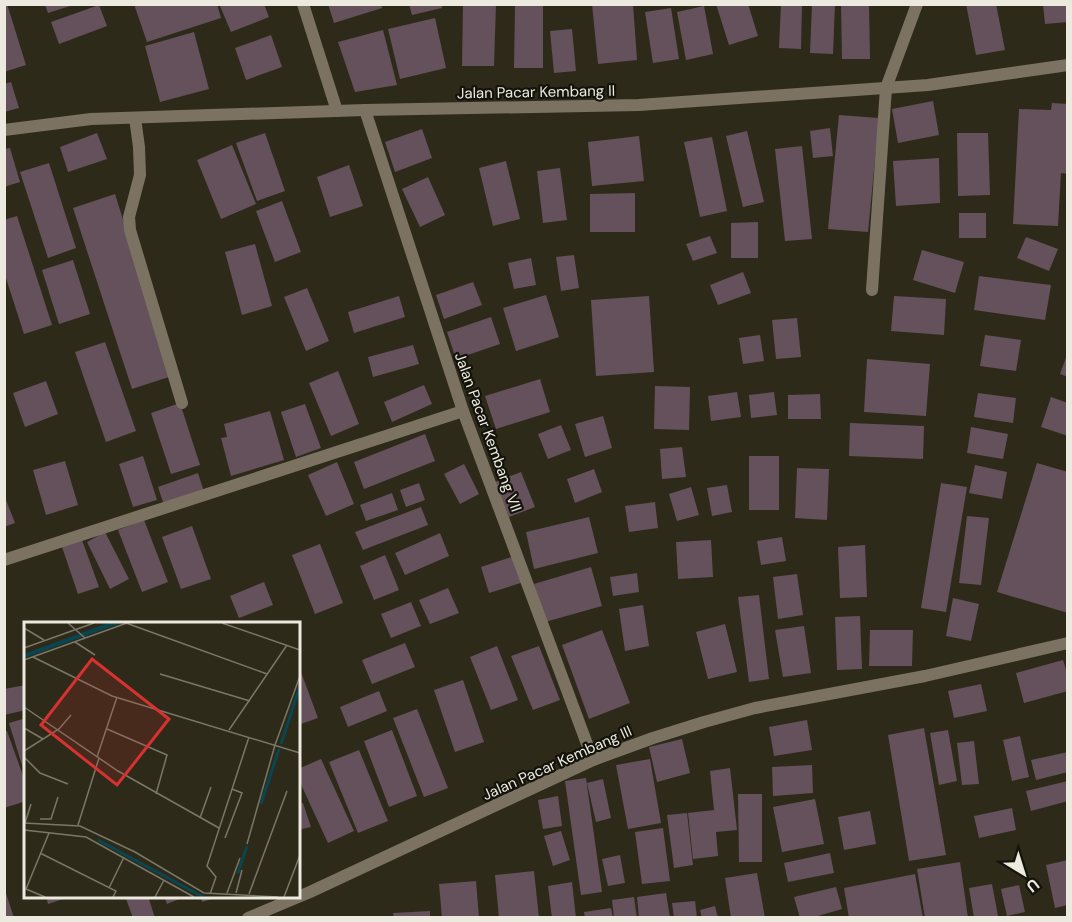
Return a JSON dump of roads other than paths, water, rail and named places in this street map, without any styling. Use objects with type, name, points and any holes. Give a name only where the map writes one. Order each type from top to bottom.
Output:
[{"type":"street","points":[[303,4],[337,111]]},
{"type":"street","points":[[872,290],[886,88],[916,4]]},
{"type":"street","name":"Jalan Pacar Kembang II","points":[[4,130],[91,119],[365,110],[639,105],[928,85],[1068,65]]},
{"type":"street","name":"Jalan Pacar Kembang VII","points":[[365,110],[463,411],[593,760]]},
{"type":"street","points":[[135,118],[140,175],[129,217],[130,230],[182,403]]},
{"type":"street","points":[[4,560],[463,411]]},
{"type":"street","name":"Jalan Pacar Kembang III","points":[[300,896],[593,760],[663,734],[755,708],[925,676],[1068,643]]},
{"type":"street","name":"Jalan Pacar Kembang III","points":[[248,918],[296,898]]}]
